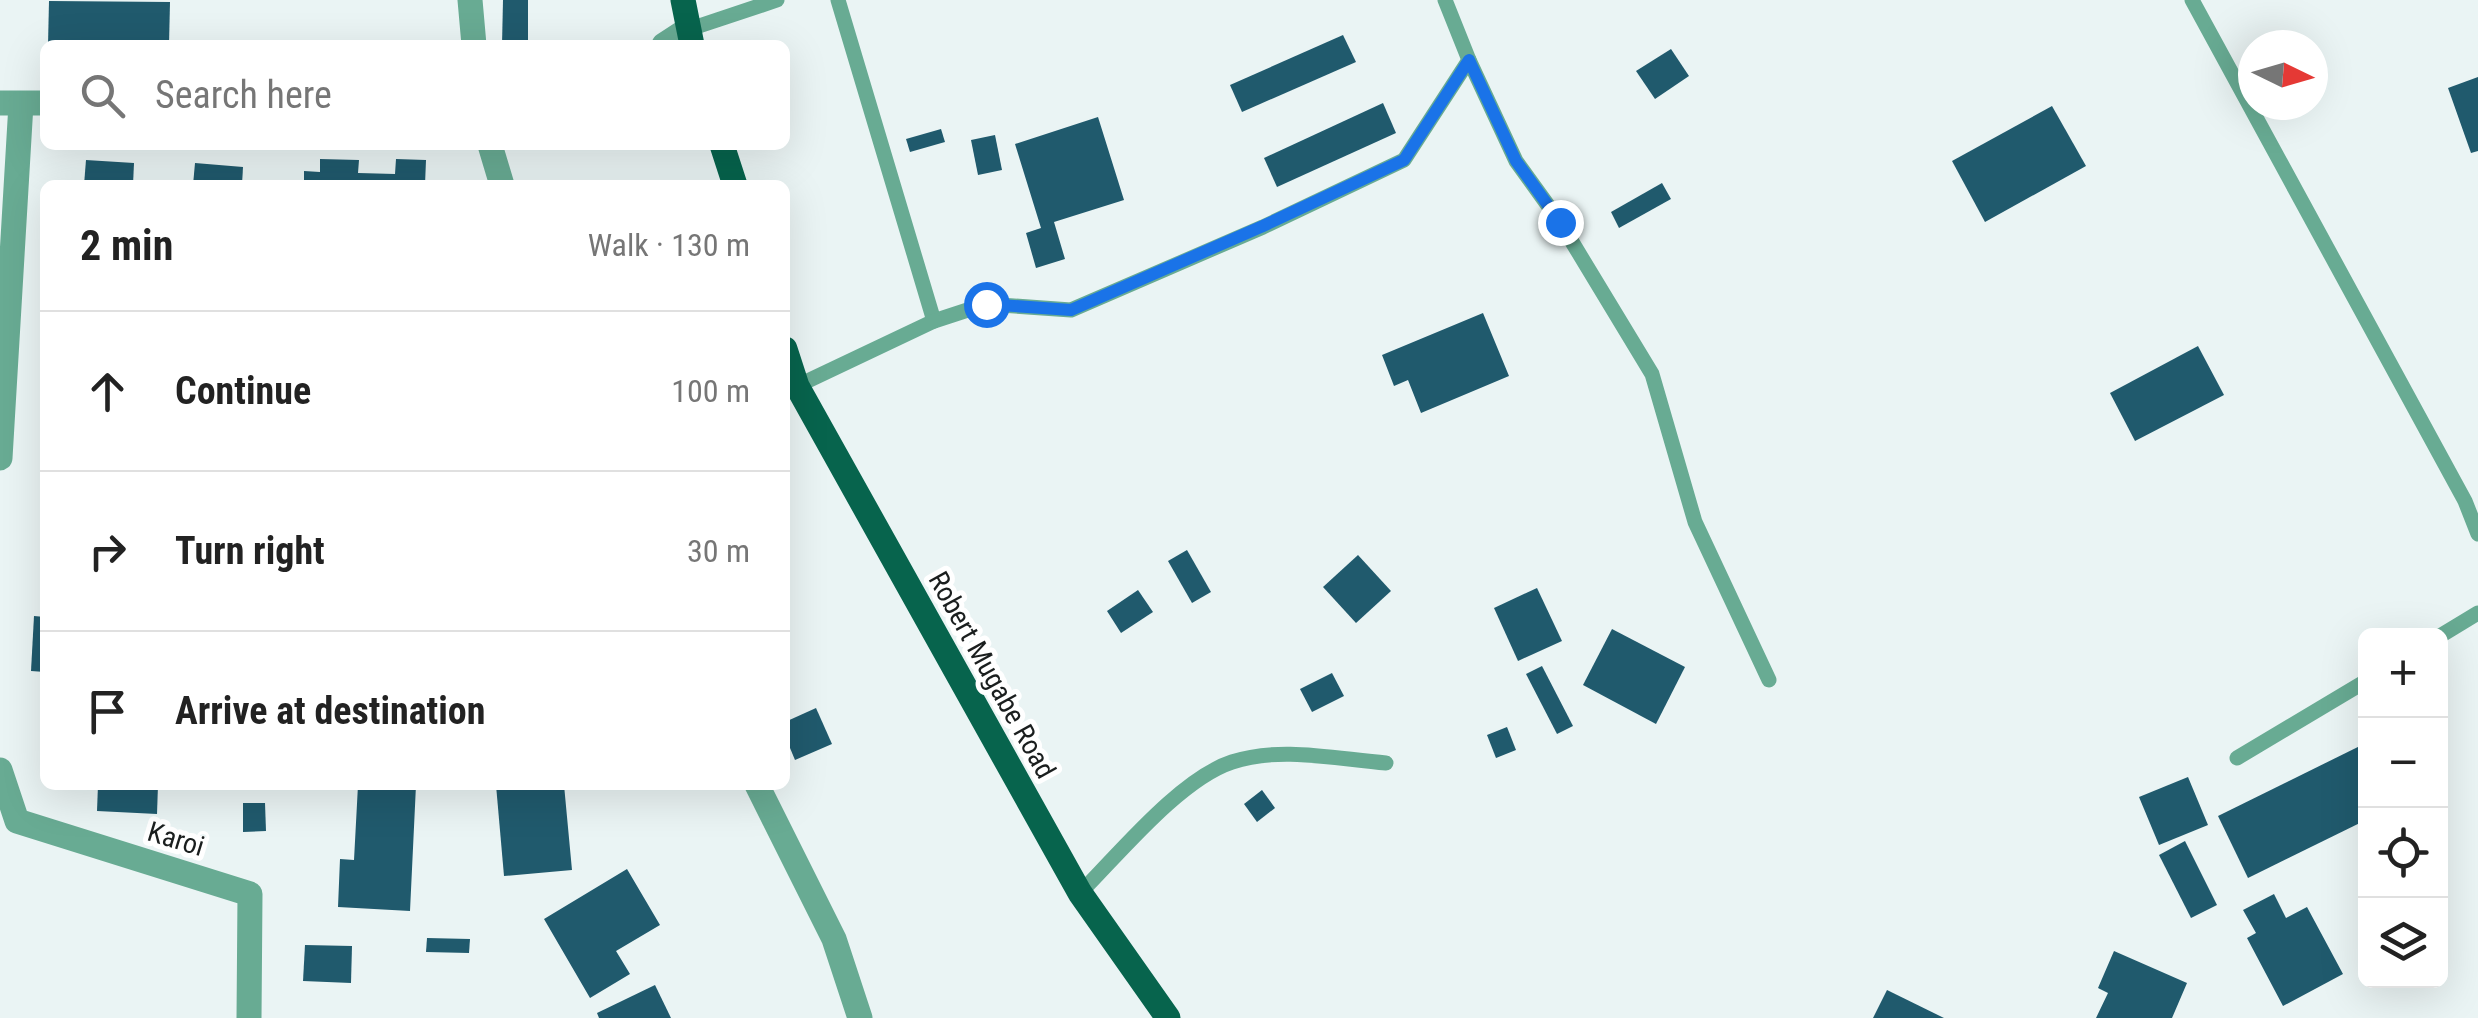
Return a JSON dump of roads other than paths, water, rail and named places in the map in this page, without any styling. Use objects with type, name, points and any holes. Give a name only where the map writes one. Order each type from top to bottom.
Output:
[{"type":"main road","points":[[682,0],[689,38]]},
{"type":"main road","points":[[724,150],[733,180]]},
{"type":"main road","name":"Robert Mugabe Road","points":[[790,366],[796,386],[1080,892],[1168,1018]]},
{"type":"street","points":[[470,0],[474,40]]},
{"type":"street","points":[[0,458],[22,104]]},
{"type":"street","points":[[492,150],[500,180]]},
{"type":"street","name":"Karoi","points":[[0,770],[8,825],[250,894],[249,1018]]},
{"type":"street","points":[[760,790],[834,939],[860,1018]]},
{"type":"lane","points":[[689,38],[777,0]]},
{"type":"lane","points":[[838,0],[934,321]]},
{"type":"lane","points":[[1445,0],[1516,161],[1560,222],[1652,374],[1695,522],[1769,680]]},
{"type":"lane","points":[[2192,0],[2472,500],[2478,534]]},
{"type":"lane","points":[[796,386],[934,321],[986,304],[1071,310],[1404,160],[1469,60]]},
{"type":"lane","points":[[2448,631],[2478,613]]},
{"type":"lane","points":[[2236,758],[2358,686]]},
{"type":"lane","points":[[1080,892],[1182,791],[1231,762],[1282,754],[1386,763]]}]
